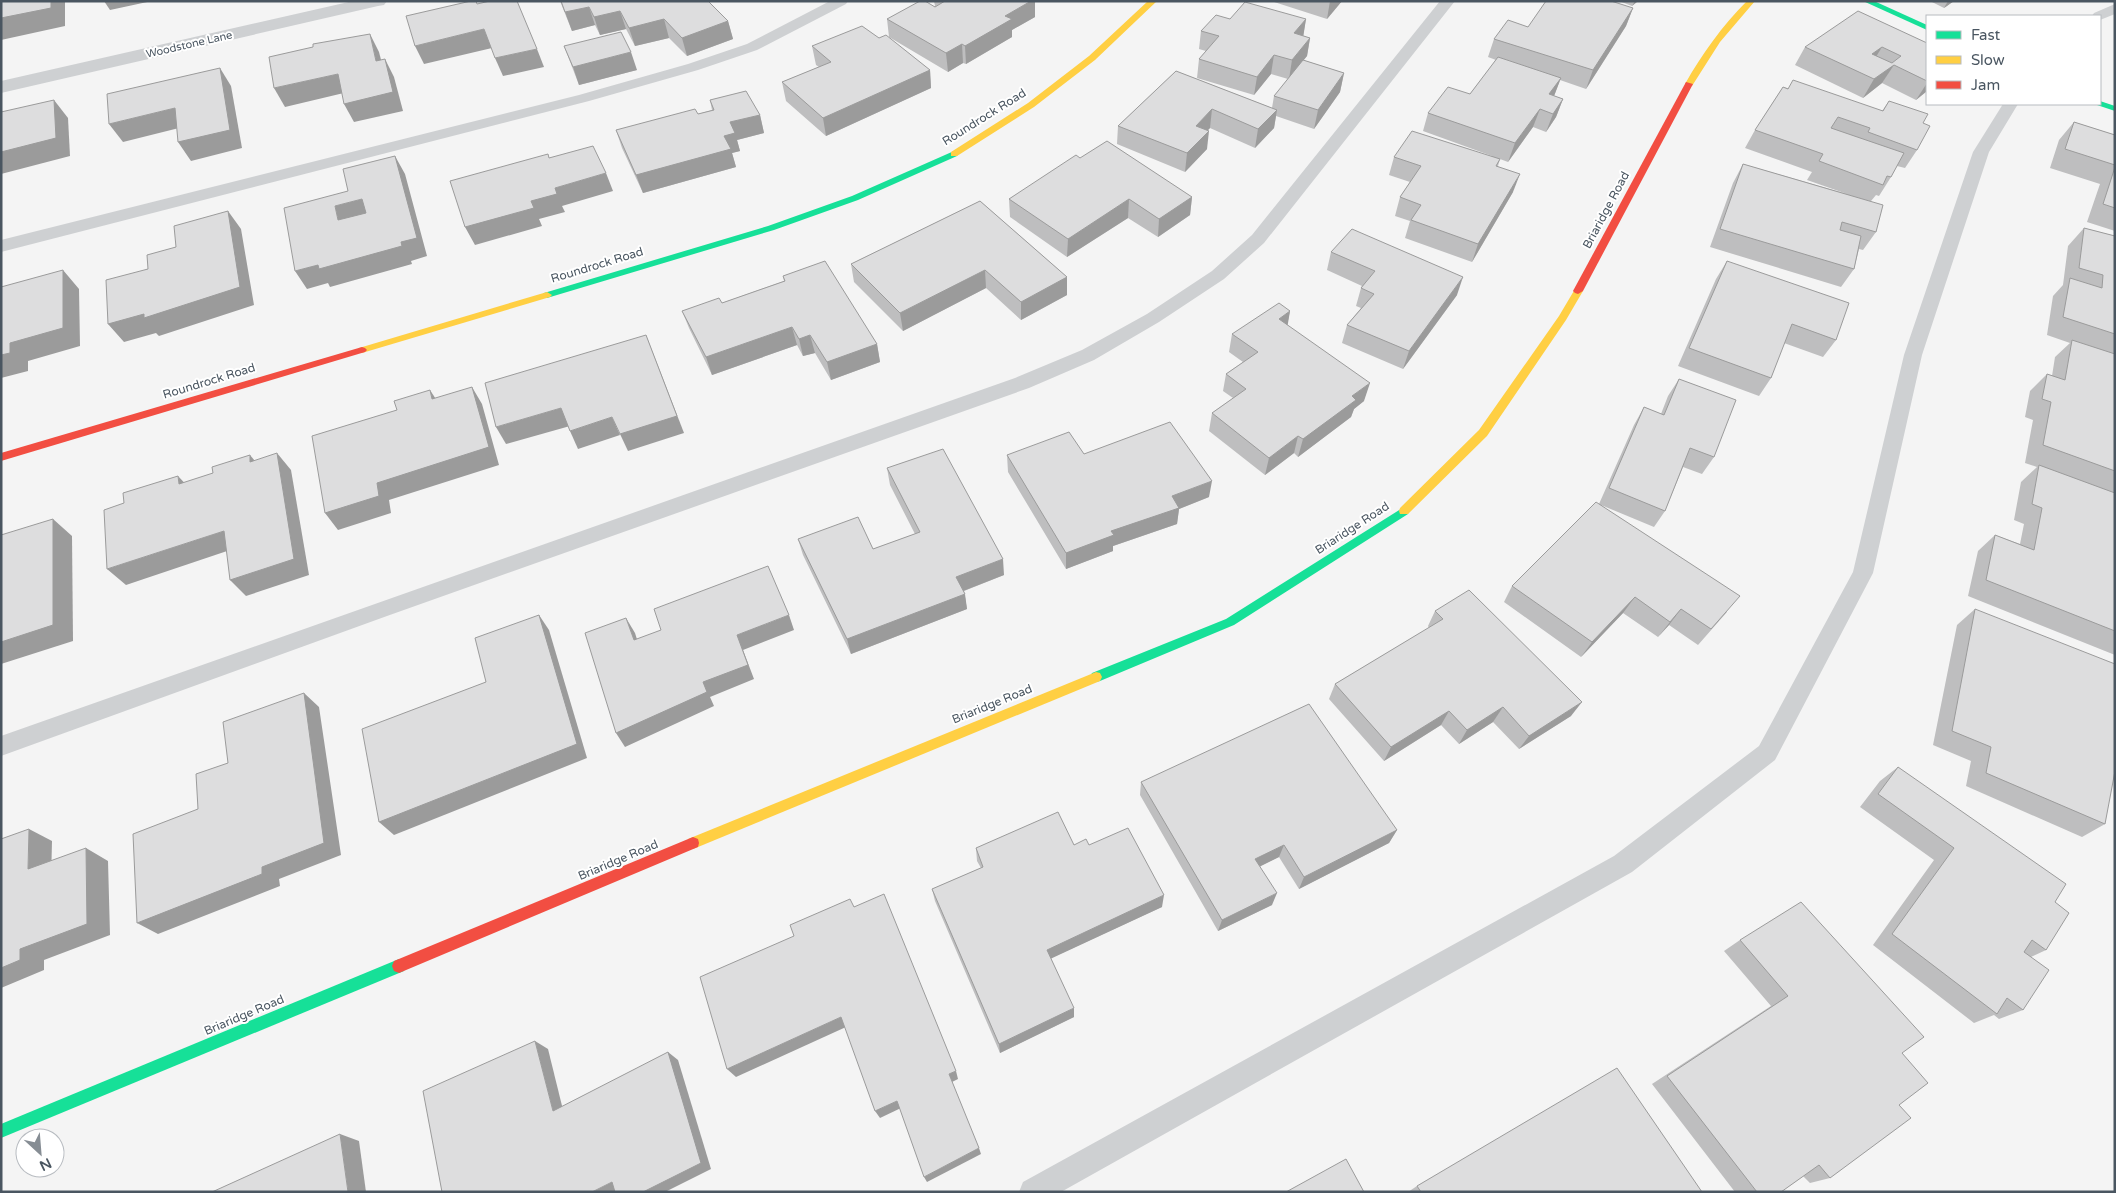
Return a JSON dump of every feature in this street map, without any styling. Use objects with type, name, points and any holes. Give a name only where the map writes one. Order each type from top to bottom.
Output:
[{"type":"street","name":"Woodstone Lane","points":[[1,87],[378,1]]},
{"type":"street","name":"Roundrock Road","points":[[1,457],[771,228],[855,198],[960,152],[1031,105],[1092,58],[1153,1]]},
{"type":"street","name":"Briaridge Road","points":[[1,1131],[1230,622],[1402,513],[1483,433],[1563,318],[1696,71],[1739,12],[1750,1]]},
{"type":"street","points":[[1867,1],[1926,28]]},
{"type":"street","points":[[2101,103],[2115,109]]},
{"type":"lane","points":[[1,246],[584,98],[693,67],[752,47],[841,1]]},
{"type":"lane","points":[[1,746],[1022,382],[1088,355],[1153,318],[1218,275],[1258,239],[1448,1]]},
{"type":"lane","points":[[2101,15],[2115,8]]},
{"type":"lane","points":[[1033,1192],[1623,864],[1767,753],[1862,573],[1913,355],[1981,152],[2009,105]]},
{"type":"building","points":[[1,1],[51,1],[51,8],[1,18]]},
{"type":"building","points":[[476,1],[477,4],[490,1],[517,1],[537,49],[495,58],[484,29],[415,46],[406,16]]},
{"type":"building","points":[[561,1],[708,1],[728,21],[682,38],[664,19],[629,28],[620,11],[594,17],[589,7],[565,12]]},
{"type":"building","points":[[920,1],[925,1],[935,7],[945,1],[1031,1],[1005,16],[1012,19],[965,46],[962,44],[946,53],[887,19]]},
{"type":"building","points":[[1546,1],[1611,1],[1633,8],[1593,70],[1494,39],[1508,20],[1528,27]]},
{"type":"building","points":[[1245,2],[1306,19],[1294,33],[1310,38],[1292,60],[1274,55],[1257,77],[1199,59],[1219,36],[1201,31],[1216,15],[1230,19]]},
{"type":"building","points":[[1858,11],[1926,43],[1926,81],[1894,65],[1874,79],[1805,47]],"holes":[[[1882,47],[1901,56],[1892,63],[1872,54]]]},
{"type":"building","points":[[862,26],[879,38],[886,35],[930,70],[823,118],[782,82],[831,62],[812,46]]},
{"type":"building","points":[[621,32],[631,52],[573,67],[564,46]]},
{"type":"building","points":[[370,34],[376,61],[385,59],[393,92],[344,104],[338,74],[274,88],[269,57],[313,47],[313,44]]},
{"type":"building","points":[[1498,57],[1561,78],[1549,94],[1563,99],[1553,114],[1540,109],[1515,143],[1428,113],[1448,87],[1470,94]]},
{"type":"building","points":[[1303,60],[1344,73],[1318,110],[1274,96]]},
{"type":"building","points":[[220,68],[230,130],[178,142],[175,108],[109,124],[107,94]]},
{"type":"building","points":[[1176,71],[1277,110],[1258,129],[1212,109],[1196,126],[1209,131],[1187,153],[1118,126]]},
{"type":"building","points":[[1793,80],[1883,111],[1889,101],[1928,114],[1923,123],[1930,126],[1917,150],[1868,132],[1870,128],[1838,117],[1831,128],[1904,153],[1891,177],[1887,176],[1883,185],[1819,161],[1823,154],[1755,130],[1783,87],[1788,89]]},
{"type":"building","points":[[746,91],[760,115],[730,122],[735,133],[724,136],[731,149],[636,175],[616,130],[695,109],[698,114],[714,110],[710,100]]},
{"type":"building","points":[[54,100],[56,138],[1,152],[1,112]]},
{"type":"building","points":[[2074,122],[2115,135],[2115,165],[2065,149]]},
{"type":"building","points":[[1412,131],[1500,159],[1496,166],[1520,174],[1478,244],[1411,220],[1421,205],[1400,197],[1421,166],[1394,157]]},
{"type":"building","points":[[1107,141],[1192,197],[1159,219],[1129,199],[1068,239],[1009,199],[1076,155],[1080,158]]},
{"type":"building","points":[[593,146],[606,173],[555,188],[557,194],[531,201],[534,208],[465,227],[450,181],[548,154],[549,158]]},
{"type":"building","points":[[395,156],[417,238],[401,242],[402,246],[319,269],[318,265],[295,271],[284,208],[348,191],[343,169]],"holes":[[[362,199],[366,213],[338,220],[335,206]]]},
{"type":"building","points":[[1743,164],[1883,205],[1876,232],[1842,222],[1840,230],[1861,236],[1854,269],[1720,229]]},
{"type":"building","points":[[2115,167],[2115,208],[2103,204]]},
{"type":"building","points":[[980,201],[1067,277],[1021,302],[985,270],[900,313],[851,264]]},
{"type":"building","points":[[228,211],[240,287],[144,318],[144,314],[108,324],[106,280],[148,269],[147,255],[176,247],[174,226]]},
{"type":"building","points":[[2084,228],[2115,236],[2115,334],[2063,317],[2070,278],[2102,288],[2103,275],[2079,268]]},
{"type":"building","points":[[1352,229],[1463,277],[1409,351],[1347,325],[1374,294],[1361,288],[1375,271],[1331,252]]},
{"type":"building","points":[[825,261],[877,344],[827,362],[810,335],[799,339],[792,327],[706,357],[682,311],[719,298],[722,303],[785,281],[783,276]]},
{"type":"building","points":[[1727,261],[1849,303],[1836,340],[1792,324],[1771,378],[1689,348]]},
{"type":"building","points":[[63,270],[63,328],[10,343],[10,353],[1,355],[1,287]]},
{"type":"building","points":[[1279,303],[1290,311],[1279,319],[1370,383],[1352,396],[1356,400],[1303,439],[1298,436],[1269,458],[1212,413],[1246,389],[1226,374],[1258,352],[1232,334]]},
{"type":"building","points":[[646,335],[677,416],[620,434],[612,417],[570,431],[561,408],[496,427],[485,383]]},
{"type":"building","points":[[2072,340],[2115,354],[2115,471],[2043,445],[2051,402],[2042,399],[2047,374],[2065,380]]},
{"type":"building","points":[[1679,379],[1736,400],[1714,457],[1690,448],[1665,511],[1609,488],[1644,407],[1664,415]]},
{"type":"building","points":[[472,387],[489,447],[377,483],[379,496],[325,513],[312,436],[397,410],[394,401],[430,390],[432,399]]},
{"type":"building","points":[[1170,422],[1212,481],[1172,496],[1179,508],[1111,531],[1114,535],[1066,553],[1007,455],[1069,432],[1084,454]]},
{"type":"building","points":[[943,449],[1003,559],[956,577],[965,594],[847,639],[798,539],[858,517],[873,549],[920,532],[887,468]]},
{"type":"building","points":[[277,453],[294,559],[230,580],[224,531],[107,569],[104,510],[124,503],[123,493],[178,476],[179,484],[213,473],[212,467],[250,455],[250,462]]},
{"type":"building","points":[[2039,465],[2115,493],[2115,631],[1986,580],[1995,535],[2034,550],[2042,508],[2032,504]]},
{"type":"building","points":[[1596,502],[1740,596],[1711,629],[1681,609],[1670,622],[1635,597],[1592,642],[1512,586]]},
{"type":"building","points":[[53,519],[53,625],[1,642],[1,535]]},
{"type":"building","points":[[768,566],[789,615],[737,635],[748,665],[703,682],[707,692],[616,733],[585,633],[626,618],[634,640],[661,630],[654,609]]},
{"type":"building","points":[[1469,590],[1582,702],[1529,736],[1503,707],[1467,730],[1449,711],[1391,747],[1335,684],[1443,619],[1435,611]]},
{"type":"building","points":[[1975,609],[2115,664],[2115,771],[2105,824],[1986,773],[1991,747],[1952,731]]},
{"type":"building","points":[[539,615],[577,744],[379,822],[362,729],[486,682],[475,638]]},
{"type":"building","points":[[304,693],[324,843],[262,867],[262,874],[137,923],[133,834],[198,809],[196,774],[228,763],[223,722]]},
{"type":"building","points":[[1309,704],[1397,830],[1304,877],[1284,845],[1255,859],[1277,893],[1222,920],[1141,782]]},
{"type":"building","points":[[1898,767],[2066,884],[2055,902],[2069,913],[2046,950],[2032,940],[2024,952],[2049,970],[2023,1010],[2007,998],[1997,1014],[1892,934],[1954,848],[1878,794]]},
{"type":"building","points":[[1058,812],[1074,845],[1086,839],[1089,845],[1128,828],[1164,895],[1047,950],[1074,1008],[999,1044],[932,889],[983,867],[976,848]]},
{"type":"building","points":[[29,829],[28,869],[86,848],[87,924],[20,949],[20,960],[1,968],[1,839]]},
{"type":"building","points":[[884,894],[956,1071],[949,1074],[979,1148],[924,1177],[897,1101],[875,1111],[841,1017],[727,1069],[700,977],[794,936],[790,925],[850,899],[854,907]]},
{"type":"building","points":[[1801,902],[1924,1037],[1902,1053],[1928,1083],[1899,1105],[1911,1118],[1830,1178],[1819,1165],[1781,1192],[1757,1192],[1667,1076],[1788,996],[1740,940]]},
{"type":"building","points":[[535,1041],[553,1111],[668,1052],[701,1163],[643,1192],[615,1192],[612,1182],[592,1192],[442,1192],[423,1091]]},
{"type":"building","points":[[1617,1068],[1702,1192],[1421,1192],[1417,1186]]},
{"type":"building","points":[[340,1134],[348,1192],[212,1192]]},
{"type":"building","points":[[1346,1159],[1364,1192],[1286,1192]]},
{"type":"traffic: fast","points":[[1867,1],[1926,28]]},
{"type":"traffic: fast","points":[[2101,103],[2115,109]]},
{"type":"traffic: fast","points":[[547,295],[771,228],[855,198],[954,154]]},
{"type":"traffic: fast","points":[[1096,677],[1230,622],[1404,511]]},
{"type":"traffic: fast","points":[[1,1131],[399,966]]},
{"type":"traffic: slow","points":[[954,154],[1031,105],[1092,58],[1153,1]]},
{"type":"traffic: slow","points":[[1689,84],[1717,40],[1751,1]]},
{"type":"traffic: slow","points":[[1404,511],[1483,433],[1563,318],[1578,291]]},
{"type":"traffic: slow","points":[[362,350],[547,295]]},
{"type":"traffic: slow","points":[[693,843],[1096,677]]},
{"type":"traffic: jam","points":[[1578,291],[1689,84]]},
{"type":"traffic: jam","points":[[1,457],[362,350]]},
{"type":"traffic: jam","points":[[399,966],[693,843]]}]
